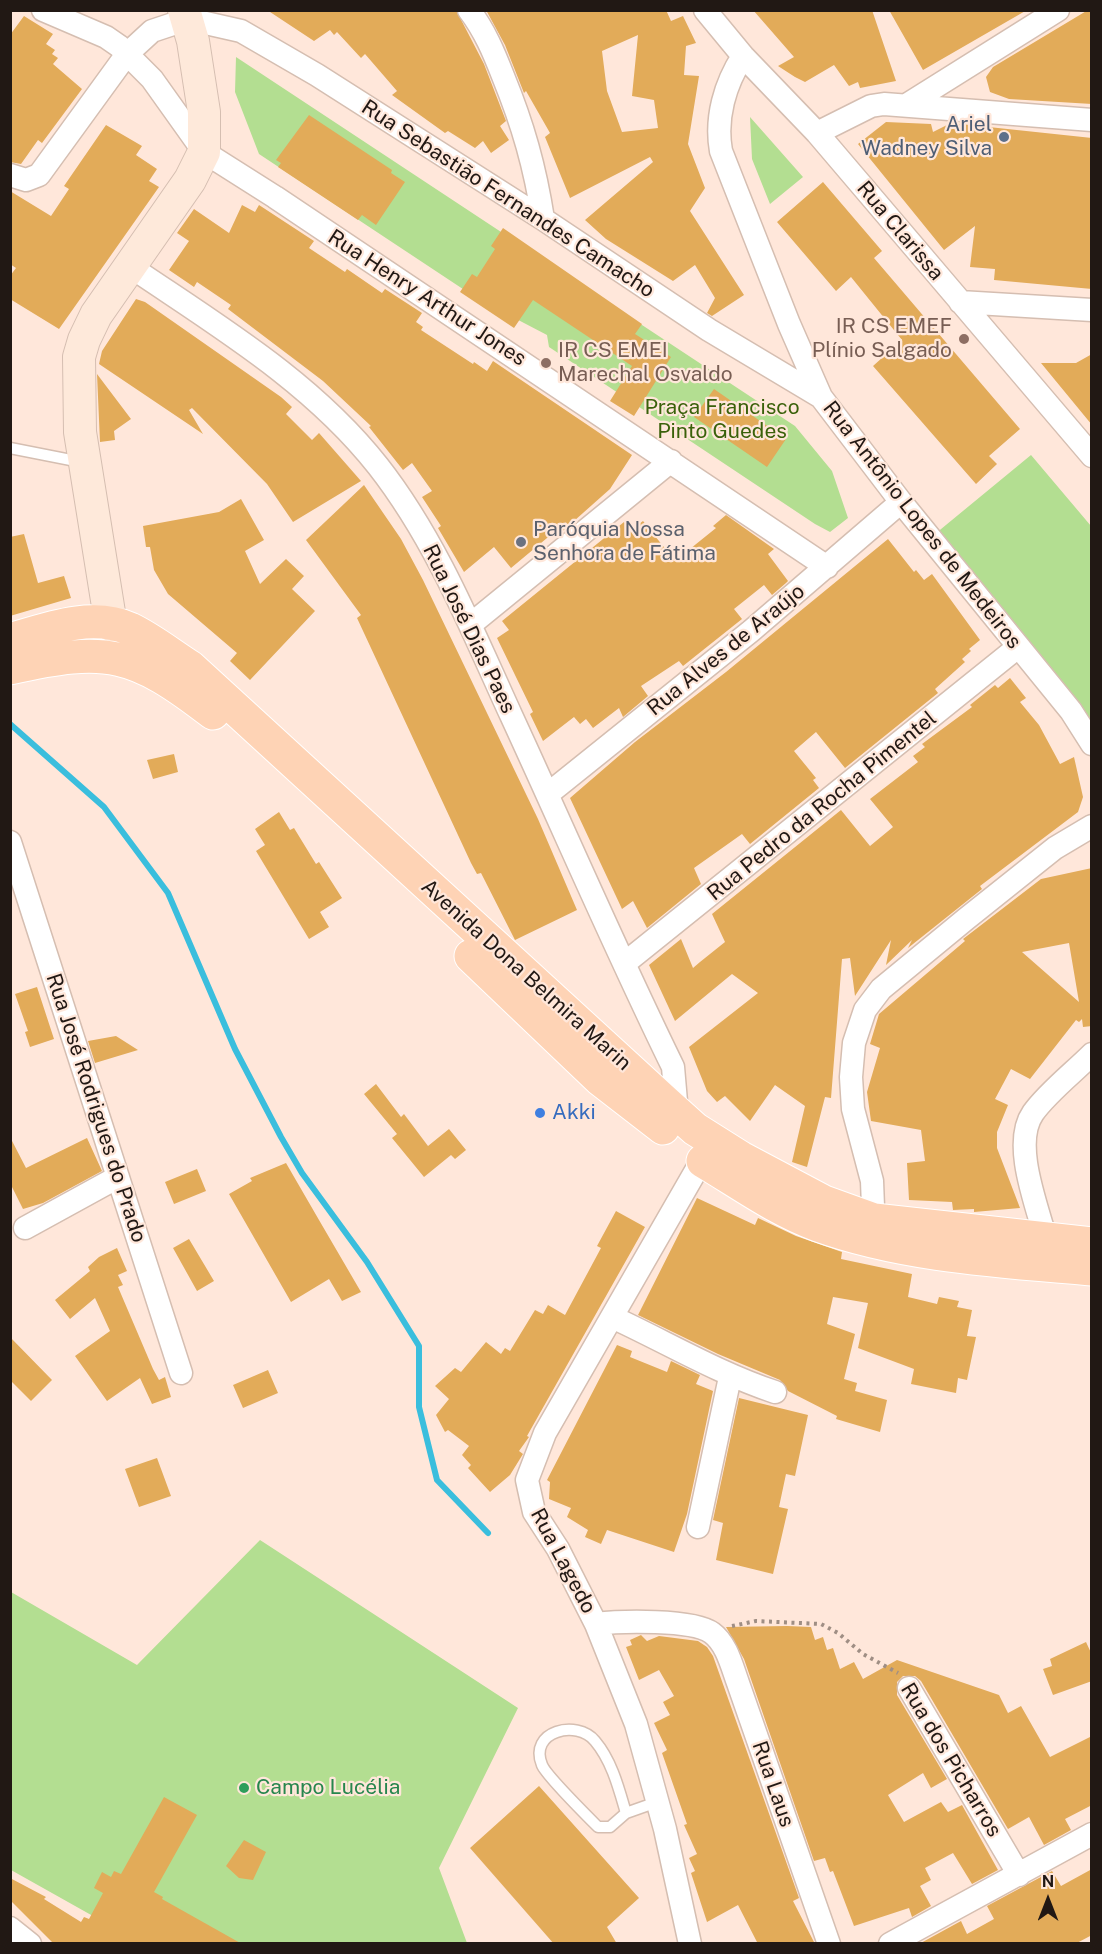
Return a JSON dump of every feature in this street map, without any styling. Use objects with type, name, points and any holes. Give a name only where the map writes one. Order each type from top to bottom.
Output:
[{"type":"main road","points":[[56,658],[98,638],[102,576],[84,463],[78,400],[79,357],[96,315],[190,180],[204,152],[204,112],[186,15]]},
{"type":"main road","name":"Avenida Dona Belmira Marin","points":[[10,640],[63,625],[98,624],[129,629],[190,667],[667,1105],[708,1151],[824,1202],[874,1230],[1049,1253],[1092,1269]]},
{"type":"main road","name":"Avenida Dona Belmira Marin","points":[[10,668],[56,658],[119,657],[145,667],[193,697],[229,725],[601,1080],[667,1105]]},
{"type":"main road","name":"Avenida Dona Belmira Marin","points":[[1049,1253],[1092,1244]]},
{"type":"street","points":[[43,10],[106,37],[127,54],[152,79],[204,152]]},
{"type":"street","points":[[469,10],[488,39],[521,120],[537,175],[543,219]]},
{"type":"street","name":"Rua Clarissa","points":[[705,10],[743,56],[817,133],[1092,456]]},
{"type":"street","points":[[908,104],[1058,10]]},
{"type":"street","points":[[10,176],[26,180],[39,175],[127,54],[152,31],[186,15]]},
{"type":"street","name":"Rua Sebastião Fernandes Camacho","points":[[186,15],[241,31],[317,75],[543,219],[709,330],[821,397]]},
{"type":"street","name":"Rua Antônio Lopes de Medeiros","points":[[743,56],[730,76],[718,124],[721,151],[784,314],[821,397],[901,502],[1071,711],[1092,744]]},
{"type":"street","points":[[817,133],[871,106],[908,104],[1092,120]]},
{"type":"street","name":"Rua Henry Arthur Jones","points":[[204,152],[827,567]]},
{"type":"street","name":"Rua José Dias Paes","points":[[131,267],[276,367],[340,424],[377,465],[398,495],[470,625],[673,1067],[667,1105]]},
{"type":"street","points":[[960,302],[1092,310]]},
{"type":"street","points":[[470,625],[671,461]]},
{"type":"street","name":"Rua Alves de Araújo","points":[[548,794],[827,567],[901,502]]},
{"type":"street","name":"Rua Pedro da Rocha Pimentel","points":[[625,963],[1018,647]]},
{"type":"street","points":[[874,1230],[872,1181],[853,1109],[851,1077],[854,1043],[865,1010],[881,989],[966,919],[1055,848],[1092,826]]},
{"type":"street","name":"Rua José Rodrigues do Prado","points":[[10,842],[182,1373]]},
{"type":"street","points":[[1049,1253],[1024,1154],[1025,1135],[1032,1113],[1092,1054]]},
{"type":"street","name":"Rua Lagedo","points":[[690,1944],[657,1802],[636,1724],[596,1624],[558,1549],[534,1512],[527,1480],[545,1432],[708,1151]]},
{"type":"street","points":[[25,1228],[118,1177]]},
{"type":"street","points":[[612,1317],[730,1377],[775,1392]]},
{"type":"street","points":[[698,1527],[730,1377]]},
{"type":"street","points":[[596,1624],[646,1622],[707,1630]]},
{"type":"street","name":"Rua Laus","points":[[707,1630],[714,1634],[727,1655],[829,1944]]},
{"type":"street","name":"Rua dos Picharros","points":[[909,1688],[1019,1875]]},
{"type":"street","points":[[890,1944],[1092,1834]]},
{"type":"street","points":[[10,1928],[30,1944]]},
{"type":"lane","points":[[10,448],[84,463]]},
{"type":"lane","points":[[626,1814],[610,1767],[594,1740],[567,1729],[553,1732],[545,1737],[540,1749],[542,1765],[598,1827],[610,1827],[626,1814],[657,1802]]},
{"type":"path","name":"Rua dos Picharros","points":[[707,1630],[756,1621],[821,1624],[838,1633],[863,1654],[900,1675],[909,1688]]},
{"type":"green space","name":"Praça Francisco Pinto Guedes","points":[[236,57],[795,426],[832,471],[848,518],[830,532],[815,524],[549,347],[547,335],[478,299],[259,154],[235,92]]},
{"type":"green space","points":[[750,117],[803,177],[770,204],[752,159]]},
{"type":"green space","points":[[1031,455],[1091,526],[1091,721],[935,534]]},
{"type":"green space","name":"Campo Lucélia","points":[[260,1540],[518,1708],[439,1868],[467,1943],[141,1943],[11,1870],[11,1592],[137,1665]]},
{"type":"building","points":[[267,10],[456,10],[484,64],[506,121],[500,126],[509,140],[491,153],[483,141],[475,148],[448,131],[445,133],[392,95],[397,91],[365,54],[361,58],[337,32],[334,35],[330,30],[314,41]]},
{"type":"building","points":[[486,10],[666,10],[671,21],[683,16],[696,43],[686,46],[684,75],[699,76],[688,144],[705,188],[690,211],[744,295],[712,316],[707,313],[715,298],[695,265],[673,281],[606,239],[585,220],[653,162],[650,157],[570,198],[545,137],[550,133],[526,91],[524,93],[505,45]],"holes":[[[638,35],[632,96],[654,100],[658,128],[622,132],[607,91],[602,51]]]},
{"type":"building","points":[[753,10],[872,10],[896,81],[860,88],[858,82],[849,86],[834,65],[805,82],[778,66],[794,57]]},
{"type":"building","points":[[889,10],[1027,10],[923,70]]},
{"type":"building","points":[[1088,10],[1092,10],[1092,104],[1009,99],[990,92],[986,77],[993,67]]},
{"type":"building","points":[[24,16],[53,34],[46,44],[55,50],[52,54],[58,58],[53,64],[82,89],[42,143],[38,140],[21,164],[10,162],[10,35]]},
{"type":"building","points":[[309,115],[392,170],[391,173],[405,182],[376,225],[362,215],[358,220],[278,167],[281,163],[276,160]]},
{"type":"building","points":[[886,122],[931,124],[933,132],[951,123],[1092,138],[1092,289],[994,280],[995,269],[970,267],[975,226],[944,250],[858,144]]},
{"type":"building","points":[[106,125],[142,146],[136,155],[157,169],[149,181],[159,187],[59,329],[10,299],[10,276],[16,268],[10,264],[10,191],[51,216],[69,189],[64,186]]},
{"type":"building","points":[[823,182],[882,251],[874,258],[1020,429],[989,456],[997,464],[976,484],[873,366],[902,340],[851,277],[836,291],[777,222]]},
{"type":"building","points":[[242,205],[255,212],[259,205],[314,241],[309,248],[345,272],[347,269],[382,293],[385,289],[422,313],[416,322],[423,327],[421,330],[473,364],[474,362],[487,371],[493,361],[632,455],[610,489],[556,537],[553,533],[511,568],[494,547],[464,572],[438,528],[441,526],[422,497],[432,491],[412,463],[403,470],[369,427],[371,426],[323,381],[228,309],[231,305],[197,282],[194,287],[169,270],[189,241],[177,233],[194,209],[229,233]]},
{"type":"building","points":[[503,228],[642,324],[635,334],[671,357],[634,416],[610,401],[632,366],[533,300],[514,328],[460,292],[472,274],[477,277],[495,249],[491,246]]},
{"type":"building","points":[[136,299],[145,302],[281,397],[292,407],[286,414],[312,440],[319,433],[361,481],[293,522],[267,484],[192,408],[189,410],[203,434],[99,364],[102,351]]},
{"type":"building","points":[[1092,354],[1092,425],[1041,363],[1076,363]]},
{"type":"building","points":[[97,374],[131,419],[114,431],[115,440],[100,442]]},
{"type":"building","points":[[714,389],[786,439],[767,467],[694,417]]},
{"type":"building","points":[[364,485],[401,539],[423,580],[538,819],[577,910],[515,940],[481,873],[477,874],[471,863],[357,618],[361,615],[306,540]]},
{"type":"building","points":[[241,499],[264,540],[245,551],[260,584],[286,559],[304,576],[292,589],[315,611],[250,680],[230,661],[237,653],[168,594],[154,570],[150,547],[146,547],[143,526],[219,512]]},
{"type":"building","points":[[726,515],[774,549],[768,554],[788,581],[772,595],[764,585],[734,609],[742,619],[683,666],[679,661],[641,686],[648,696],[623,717],[619,708],[593,728],[586,719],[580,724],[574,717],[543,741],[530,714],[533,712],[497,638],[509,630],[502,621],[624,522],[631,530],[643,521],[675,561],[716,528],[713,526]]},
{"type":"building","points":[[24,534],[38,583],[64,576],[71,598],[10,616],[10,537]]},
{"type":"building","points":[[888,539],[914,572],[916,570],[924,580],[932,574],[980,640],[962,659],[965,662],[935,689],[938,693],[845,768],[816,732],[794,751],[816,778],[813,780],[819,788],[750,844],[742,834],[694,868],[701,884],[647,928],[633,901],[622,909],[570,798],[635,742],[726,672]]},
{"type":"building","points":[[1010,678],[1026,698],[1020,702],[1039,725],[1060,764],[1074,757],[1083,797],[1078,812],[980,886],[982,889],[908,948],[912,940],[886,965],[891,940],[855,996],[850,958],[842,959],[831,1098],[825,1097],[807,1167],[792,1162],[805,1106],[775,1085],[750,1121],[725,1096],[717,1102],[707,1091],[689,1047],[758,993],[732,974],[675,1021],[649,965],[681,939],[693,968],[725,942],[712,914],[841,810],[870,846],[893,827],[870,799],[918,762],[913,756],[925,747],[922,744],[972,707],[970,705],[995,685],[998,688]]},
{"type":"building","points":[[174,754],[178,772],[153,779],[147,760]]},
{"type":"building","points":[[279,812],[290,830],[294,828],[316,864],[319,862],[342,898],[320,912],[329,927],[309,939],[256,851],[265,845],[255,829]]},
{"type":"building","points":[[1092,868],[1092,1026],[1083,1027],[1082,1019],[1079,1022],[1076,1020],[1030,1079],[1011,1069],[995,1099],[1008,1105],[997,1132],[997,1148],[1020,1208],[974,1212],[974,1209],[953,1210],[952,1202],[909,1200],[907,1163],[925,1161],[921,1130],[871,1121],[867,1092],[880,1048],[870,1044],[879,1014],[965,941],[963,939],[1041,879]],"holes":[[[1069,943],[1079,1002],[1022,952]]]},
{"type":"building","points":[[37,987],[54,1039],[30,1047],[25,1032],[28,1031],[15,994]]},
{"type":"building","points":[[116,1036],[138,1050],[95,1063],[88,1041]]},
{"type":"building","points":[[376,1084],[401,1117],[404,1114],[428,1146],[449,1129],[466,1150],[455,1159],[451,1155],[424,1177],[392,1138],[397,1134],[364,1094]]},
{"type":"building","points":[[10,1137],[26,1168],[87,1138],[102,1171],[43,1203],[23,1209],[10,1183]]},
{"type":"building","points":[[286,1163],[361,1292],[342,1301],[329,1279],[291,1302],[229,1194],[252,1181],[250,1178]]},
{"type":"building","points":[[197,1169],[206,1191],[174,1204],[165,1182]]},
{"type":"building","points":[[697,1198],[755,1225],[758,1218],[796,1236],[842,1252],[841,1259],[912,1274],[908,1297],[937,1304],[939,1297],[959,1301],[957,1307],[972,1310],[967,1336],[976,1337],[967,1380],[958,1378],[956,1393],[911,1384],[914,1369],[858,1348],[868,1303],[833,1297],[827,1324],[855,1334],[844,1379],[857,1383],[855,1391],[887,1400],[880,1432],[836,1419],[837,1416],[788,1391],[780,1380],[718,1354],[638,1315]]},
{"type":"building","points":[[616,1211],[645,1227],[527,1436],[529,1437],[519,1451],[523,1454],[510,1475],[490,1492],[468,1468],[471,1465],[462,1455],[469,1446],[448,1430],[445,1432],[436,1415],[449,1399],[435,1386],[455,1368],[461,1372],[486,1342],[501,1354],[505,1348],[510,1351],[535,1310],[543,1314],[548,1305],[565,1315],[601,1248],[597,1246]]},
{"type":"building","points":[[189,1239],[214,1281],[197,1291],[173,1248]]},
{"type":"building","points":[[117,1248],[127,1271],[118,1275],[123,1285],[118,1287],[153,1369],[159,1380],[165,1377],[171,1397],[152,1404],[140,1378],[107,1401],[75,1356],[110,1331],[95,1298],[70,1319],[55,1300],[90,1271],[88,1267],[99,1257]]},
{"type":"building","points":[[10,1337],[52,1380],[31,1401],[10,1380]]},
{"type":"building","points":[[617,1345],[632,1351],[630,1357],[667,1372],[671,1361],[700,1375],[696,1384],[713,1391],[687,1514],[674,1552],[607,1530],[601,1544],[585,1537],[588,1530],[567,1517],[571,1508],[549,1499],[550,1482],[547,1480]]},
{"type":"building","points":[[268,1370],[278,1393],[243,1408],[233,1385]]},
{"type":"building","points":[[739,1398],[808,1415],[795,1476],[786,1474],[779,1507],[788,1509],[773,1574],[716,1560],[723,1523],[713,1520]]},
{"type":"building","points":[[157,1458],[171,1496],[139,1507],[125,1469]]},
{"type":"building","points":[[726,1627],[811,1627],[815,1640],[823,1637],[827,1650],[833,1648],[840,1669],[854,1662],[863,1679],[897,1660],[999,1695],[1008,1713],[1021,1706],[1050,1757],[1092,1736],[1092,1805],[1065,1819],[1071,1830],[1044,1845],[1029,1817],[1008,1829],[921,1681],[915,1676],[903,1676],[897,1682],[897,1695],[947,1779],[931,1788],[923,1773],[888,1795],[904,1822],[941,1802],[948,1812],[962,1805],[998,1870],[972,1884],[953,1853],[925,1868],[931,1880],[920,1886],[931,1906],[912,1917],[909,1908],[854,1926],[833,1871],[830,1872],[825,1858],[814,1861],[744,1659]]},
{"type":"building","points":[[641,1635],[647,1641],[659,1636],[698,1641],[707,1647],[713,1656],[799,1898],[793,1901],[815,1944],[758,1944],[738,1905],[707,1922],[691,1873],[695,1871],[689,1858],[697,1854],[684,1825],[687,1824],[662,1753],[667,1750],[654,1723],[670,1715],[663,1702],[674,1696],[659,1670],[639,1680],[626,1647],[632,1645],[630,1640]]},
{"type":"building","points":[[1086,1642],[1092,1655],[1092,1681],[1053,1695],[1043,1669],[1052,1666],[1050,1659]]},
{"type":"building","points":[[539,1786],[639,1898],[607,1927],[617,1944],[554,1944],[470,1848]]},
{"type":"building","points":[[164,1797],[197,1815],[154,1892],[163,1897],[162,1899],[242,1944],[54,1944],[10,1900],[10,1878],[46,1897],[44,1899],[81,1922],[84,1917],[89,1919],[103,1893],[94,1888],[102,1872],[111,1877],[114,1871],[121,1874]]},
{"type":"building","points":[[244,1840],[266,1852],[253,1880],[239,1878],[226,1866]]},
{"type":"building","points":[[1092,1869],[1092,1935],[1075,1944],[919,1944],[961,1921],[967,1934],[994,1919],[987,1906],[1052,1871],[1061,1886]]},
{"type":"waterway","points":[[10,724],[104,807],[168,893],[235,1049],[281,1137],[302,1173],[367,1262],[419,1346],[419,1407],[437,1480],[488,1533]]},
{"type":"place","name":"Ariel Wadney Silva","points":[[1004,137]]},
{"type":"place","name":"IR CS EMEF Plínio Salgado","points":[[964,339]]},
{"type":"place","name":"IR CS EMEI Marechal Osvaldo","points":[[546,363]]},
{"type":"place","name":"Paróquia Nossa Senhora de Fátima","points":[[521,542]]},
{"type":"place","name":"Akki","points":[[540,1113]]},
{"type":"place","name":"Campo Lucélia","points":[[244,1788]]}]
